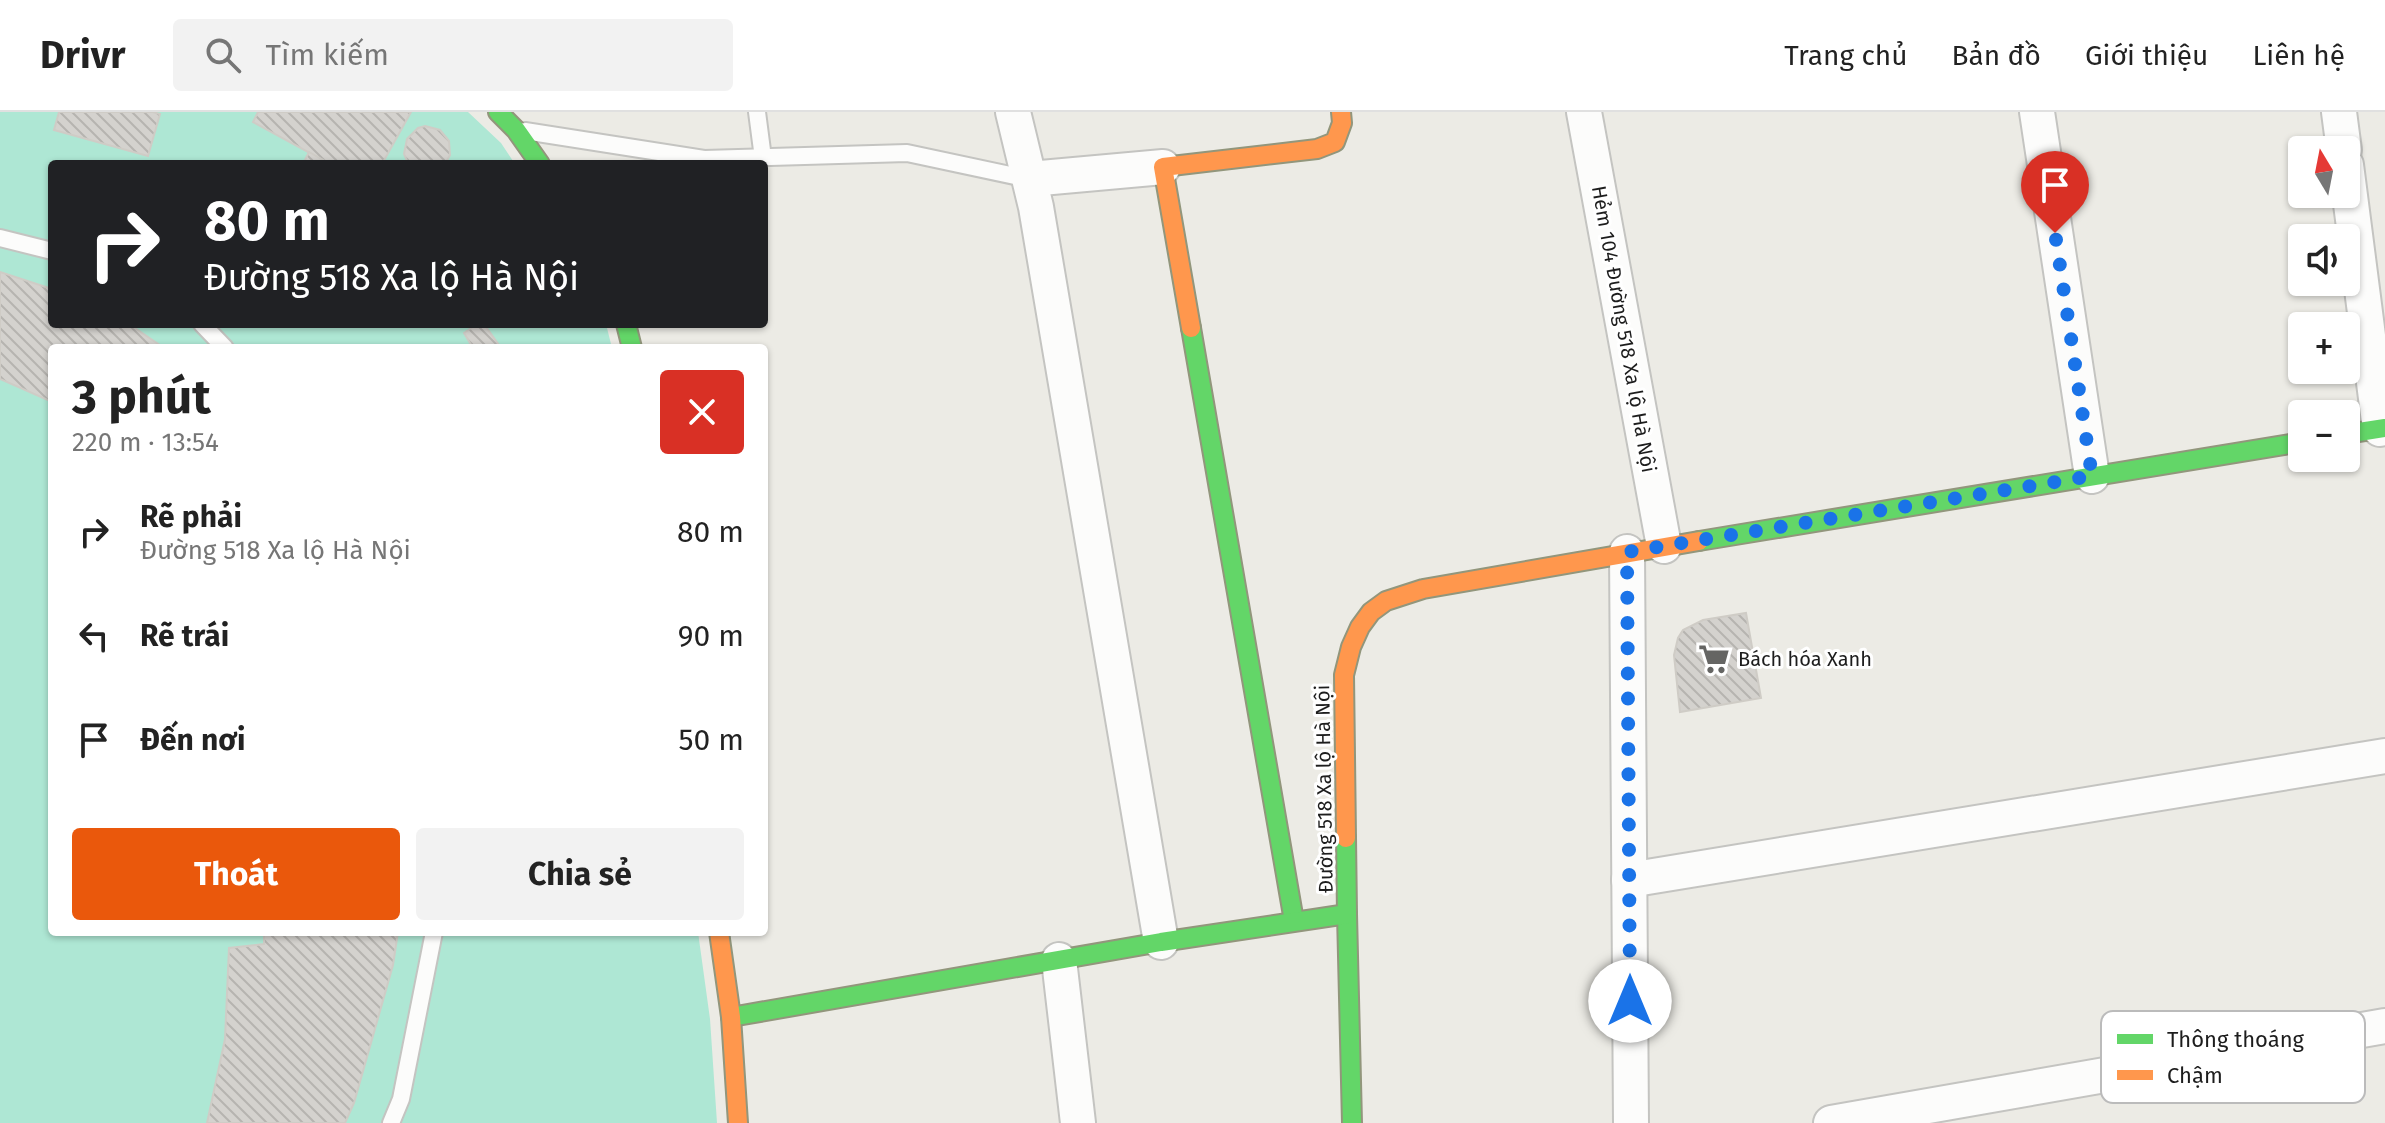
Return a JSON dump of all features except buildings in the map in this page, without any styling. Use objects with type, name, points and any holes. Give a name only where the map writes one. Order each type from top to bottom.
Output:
[{"type":"street","points":[[498,112],[516,130],[537,160]]},
{"type":"street","points":[[1013,112],[1030,179],[1068,384],[1112,667],[1161,942]]},
{"type":"street","points":[[1030,179],[1317,149],[1335,142],[1342,123],[1341,112]]},
{"type":"street","name":"Hẻm 104 Đường 518 Xa lộ Hà Nội","points":[[1584,112],[1664,546]]},
{"type":"street","points":[[2037,112],[2092,476]]},
{"type":"street","points":[[2339,112],[2342,136]]},
{"type":"street","points":[[1163,167],[1294,921]]},
{"type":"street","points":[[2352,208],[2382,428],[2360,432]]},
{"type":"street","name":"Đường 518 Xa lộ Hà Nội","points":[[731,1017],[1161,942],[1347,914],[1344,675],[1356,629],[1373,607],[1389,598],[1627,552],[2288,444]]},
{"type":"street","points":[[1627,552],[1631,1123]]},
{"type":"street","points":[[1629,880],[2385,756]]},
{"type":"street","points":[[1347,914],[1352,1123]]},
{"type":"street","points":[[720,936],[731,1017],[738,1123]]},
{"type":"street","points":[[1059,960],[1078,1123]]},
{"type":"street","points":[[2365,1030],[2385,1026]]},
{"type":"street","points":[[1831,1123],[2101,1076]]},
{"type":"lane","points":[[757,112],[763,158]]},
{"type":"lane","points":[[516,130],[704,159],[907,153],[1030,179]]},
{"type":"lane","points":[[0,238],[48,250]]},
{"type":"lane","points":[[206,328],[221,344]]},
{"type":"lane","points":[[391,1123],[401,1099],[433,936]]},
{"type":"green space","points":[[0,112],[468,112],[501,143],[512,160],[48,160],[48,328],[607,328],[611,344],[48,344],[48,936],[699,936],[710,1019],[717,1123],[0,1123]]},
{"type":"traffic: fast","points":[[498,112],[516,130],[537,160]]},
{"type":"traffic: fast","points":[[627,328],[631,344]]},
{"type":"traffic: fast","points":[[1191,328],[1294,921]]},
{"type":"traffic: fast","points":[[2360,432],[2385,428]]},
{"type":"traffic: fast","points":[[1699,541],[2288,444]]},
{"type":"traffic: fast","points":[[731,1017],[1161,942],[1347,914],[1346,838]]},
{"type":"traffic: fast","points":[[1347,914],[1352,1123]]},
{"type":"traffic: slow","points":[[1191,328],[1163,167],[1317,149],[1335,142],[1342,123],[1341,112]]},
{"type":"traffic: slow","points":[[1346,838],[1344,675],[1351,647],[1371,612],[1386,601],[1423,589],[1699,541]]},
{"type":"traffic: slow","points":[[720,936],[731,1017],[738,1123]]},
{"type":"place","name":"Bách hóa Xanh","points":[[1714,659]]},
{"type":"route","points":[[1630,1001],[1627,552],[2092,476],[2055,233]]}]
